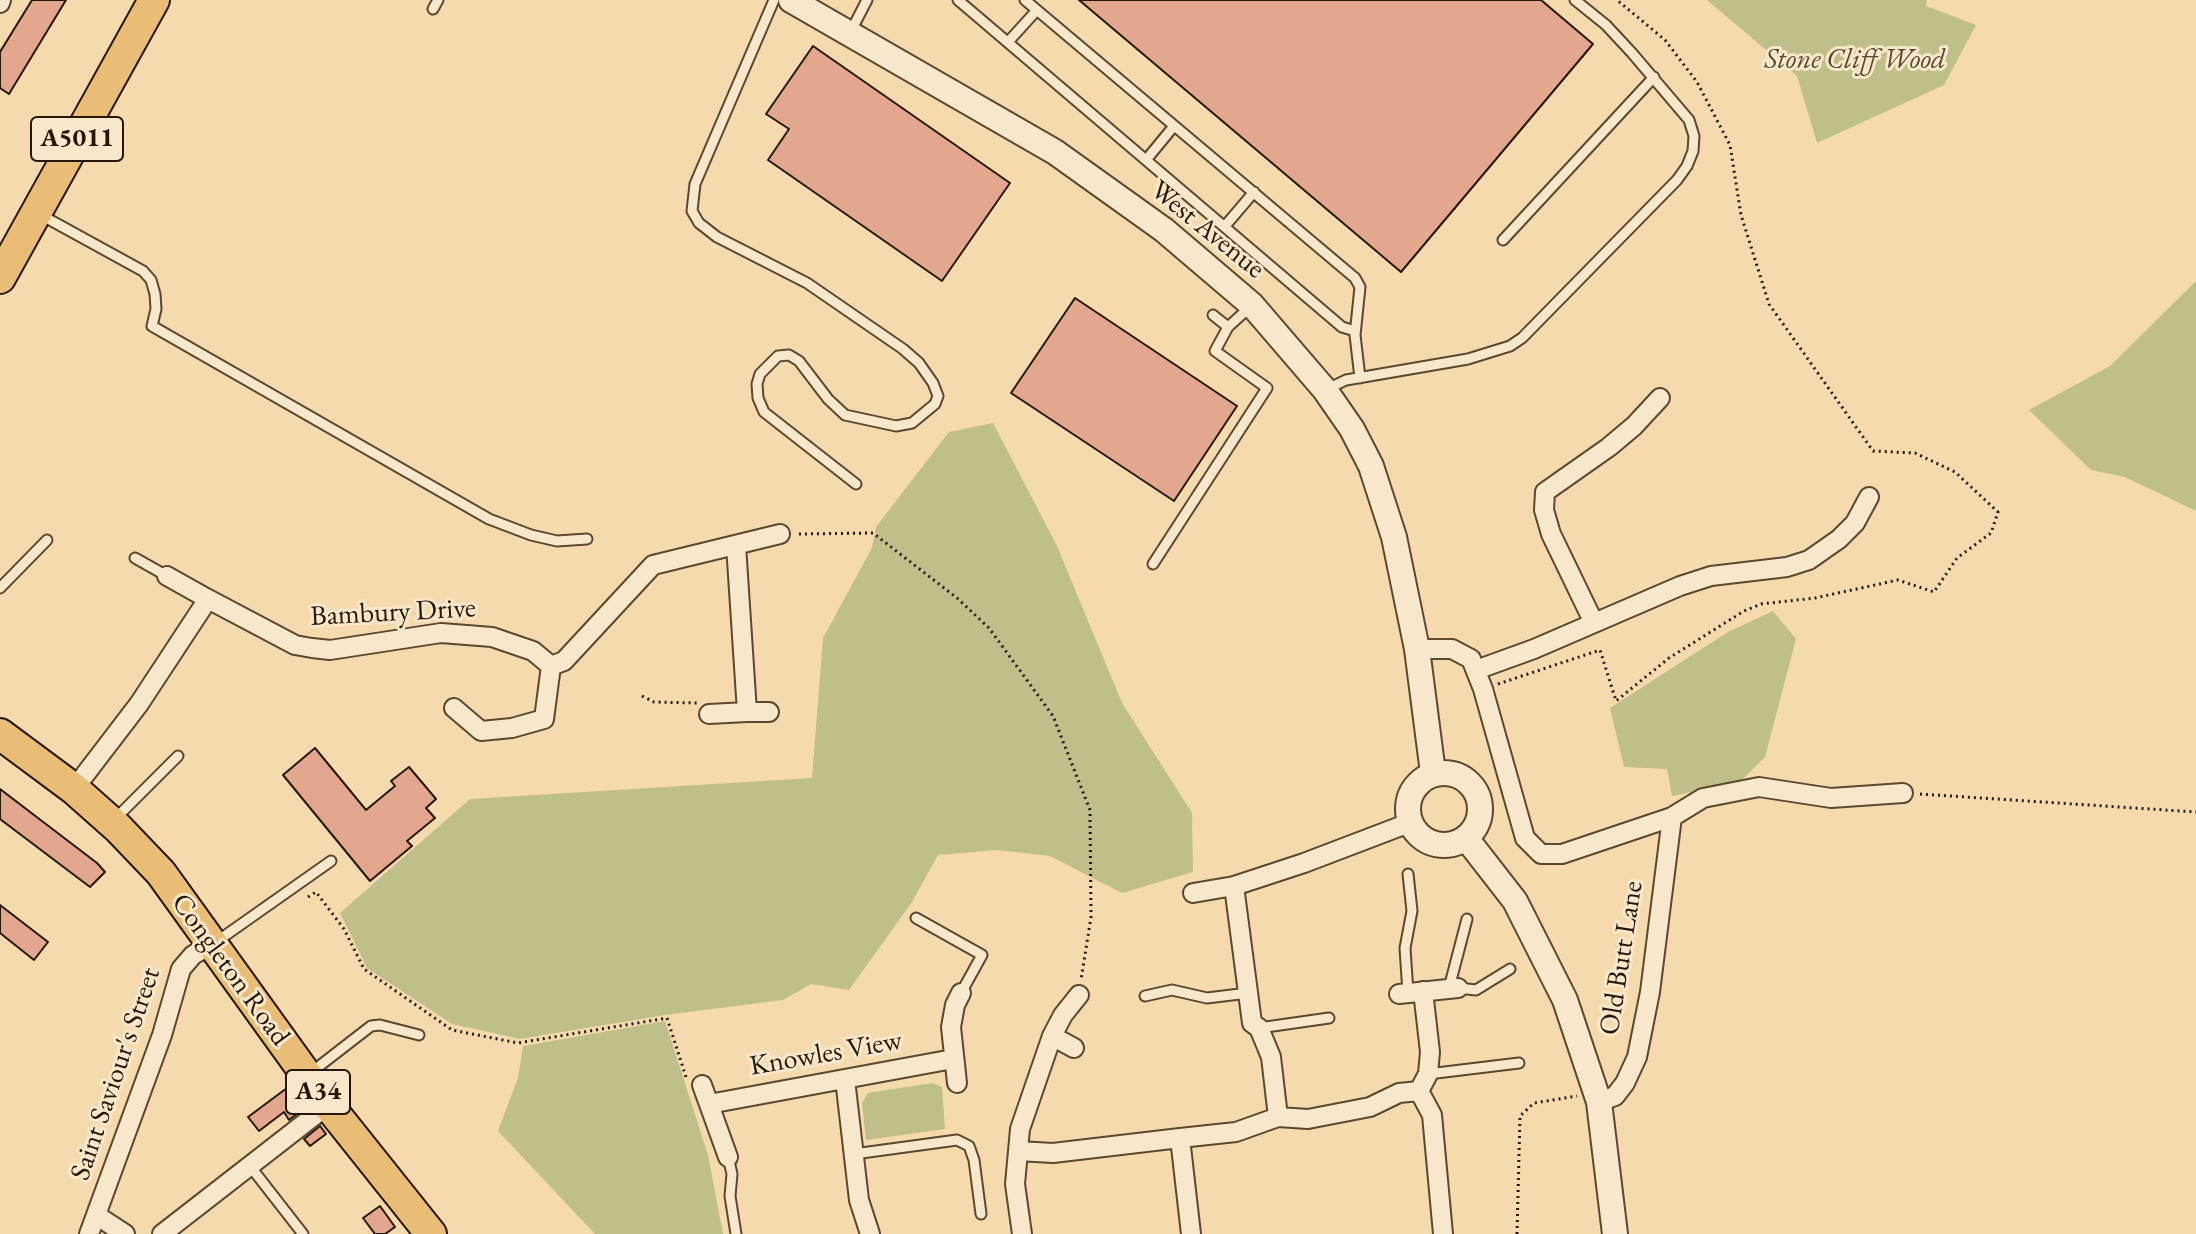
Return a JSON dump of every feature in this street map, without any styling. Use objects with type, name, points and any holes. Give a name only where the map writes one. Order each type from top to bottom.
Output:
[{"type":"main road","name":"A5011","points":[[0,278],[154,0]]},
{"type":"main road","name":"Congleton Road","points":[[0,734],[74,789],[161,873],[328,1105],[431,1234]]},
{"type":"street","name":"West Avenue","points":[[791,0],[1055,152],[1164,230],[1252,305],[1325,390],[1352,429],[1371,466],[1394,537],[1417,649],[1433,773]]},
{"type":"street","points":[[1594,623],[1551,534],[1544,510],[1545,492],[1617,440],[1660,398]]},
{"type":"street","points":[[1476,670],[1534,649],[1680,586],[1711,576],[1787,567],[1809,560],[1839,539],[1855,523],[1869,497]]},
{"type":"street","points":[[454,708],[481,731],[512,728],[544,719],[551,666],[564,661],[653,565],[780,534]]},
{"type":"street","points":[[736,545],[747,712]]},
{"type":"street","name":"Bambury Drive","points":[[167,576],[295,645],[330,650],[441,633],[492,637],[533,651],[551,666]]},
{"type":"street","points":[[74,789],[139,704],[208,599]]},
{"type":"street","points":[[1417,649],[1452,649],[1471,659],[1483,689]]},
{"type":"street","name":"Old Butt Lane","points":[[1483,689],[1525,838],[1541,854],[1562,854],[1672,817],[1703,798],[1759,787],[1831,798],[1903,793]]},
{"type":"street","points":[[709,714],[769,712]]},
{"type":"street","points":[[1447,772],[1464,778],[1477,792],[1481,810],[1476,825],[1466,838],[1439,845],[1421,837],[1409,823],[1408,799],[1418,783],[1433,773],[1447,772]]},
{"type":"street","name":"Old Butt Lane","points":[[1597,1097],[1615,1096],[1637,1057],[1650,992],[1672,817]]},
{"type":"street","points":[[1193,893],[1234,886],[1409,823]]},
{"type":"street","points":[[1466,838],[1515,901],[1565,1000],[1597,1097],[1615,1234]]},
{"type":"street","points":[[1234,886],[1252,1023],[1259,1028],[1271,1057],[1278,1117]]},
{"type":"street","name":"Saint Saviour's Street","points":[[89,1234],[162,1035],[181,969],[193,955],[211,945]]},
{"type":"street","points":[[1419,1091],[1428,1074],[1430,1052],[1410,993],[1453,988]]},
{"type":"street","points":[[957,1083],[953,1059],[953,1015],[961,993]]},
{"type":"street","points":[[1022,1234],[1015,1184],[1020,1129],[1052,1036],[1079,995]]},
{"type":"street","points":[[1052,1036],[1074,1048]]},
{"type":"street","name":"Knowles View","points":[[709,1104],[953,1059]]},
{"type":"street","points":[[845,1079],[859,1200],[870,1234]]},
{"type":"street","points":[[696,1086],[709,1104],[728,1157]]},
{"type":"street","points":[[1018,1151],[1053,1153],[1236,1132],[1278,1117],[1308,1119],[1370,1107],[1399,1093],[1419,1091]]},
{"type":"street","points":[[1419,1091],[1432,1115],[1443,1234]]},
{"type":"street","points":[[162,1234],[328,1105]]},
{"type":"street","points":[[1180,1138],[1191,1234]]},
{"type":"street","points":[[96,1215],[125,1234]]},
{"type":"lane","points":[[774,0],[695,184],[692,211],[699,223],[717,237],[807,283],[903,349],[919,363],[933,383],[938,396],[935,404],[912,423],[896,426],[845,415],[828,399],[799,361],[789,355],[778,356],[760,374],[758,398],[764,412],[856,484]]},
{"type":"lane","points":[[849,34],[867,0]]},
{"type":"lane","points":[[958,0],[1342,327],[1355,331]]},
{"type":"lane","points":[[1025,0],[1355,278],[1360,287],[1355,331],[1360,378]]},
{"type":"lane","points":[[1325,390],[1346,380],[1468,359],[1510,346],[1522,338],[1687,166],[1693,151],[1694,136],[1689,120],[1606,25],[1575,0]]},
{"type":"lane","points":[[1008,42],[1037,10]]},
{"type":"lane","points":[[1503,240],[1654,77]]},
{"type":"lane","points":[[1146,160],[1174,126]]},
{"type":"lane","points":[[1225,226],[1254,192]]},
{"type":"lane","points":[[38,213],[143,271],[151,280],[155,294],[152,326],[489,519],[509,528],[557,541],[587,539]]},
{"type":"lane","points":[[1153,564],[1267,388],[1215,351],[1228,327],[1252,305]]},
{"type":"lane","points":[[1213,315],[1228,327]]},
{"type":"lane","points":[[0,588],[47,540]]},
{"type":"lane","points":[[135,558],[167,576]]},
{"type":"lane","points":[[112,823],[178,756]]},
{"type":"lane","points":[[211,945],[331,861]]},
{"type":"lane","points":[[1408,874],[1412,911],[1405,948],[1410,993]]},
{"type":"lane","points":[[916,918],[982,955],[961,993]]},
{"type":"lane","points":[[1467,919],[1453,988],[1476,990],[1510,969]]},
{"type":"lane","points":[[1145,996],[1172,990],[1207,998],[1248,993]]},
{"type":"lane","points":[[1259,1028],[1329,1018]]},
{"type":"lane","points":[[307,1076],[371,1026],[380,1025],[419,1035]]},
{"type":"lane","points":[[1428,1074],[1519,1063]]},
{"type":"lane","points":[[854,1154],[957,1140],[969,1146],[974,1160],[981,1214]]},
{"type":"lane","points":[[728,1157],[736,1234]]},
{"type":"lane","points":[[250,1166],[303,1234]]},
{"type":"path","points":[[1483,689],[1600,650],[1616,701],[1669,658],[1744,611],[1761,604],[1815,598],[1898,580],[1934,592],[1957,558],[1991,533],[1998,512],[1955,472],[1915,453],[1873,451],[1769,304],[1741,215],[1730,145],[1697,82],[1665,40],[1617,0]]},
{"type":"path","points":[[780,534],[873,533],[957,598],[989,628],[1053,716],[1090,810],[1091,917],[1079,995]]},
{"type":"path","points":[[642,696],[654,702],[701,703],[709,714]]},
{"type":"path","points":[[1903,793],[2196,812]]},
{"type":"path","points":[[308,897],[316,892],[344,929],[364,969],[452,1030],[518,1043],[667,1018],[696,1086]]},
{"type":"path","points":[[1517,1234],[1520,1116],[1534,1103],[1597,1097]]},
{"type":"green space","name":"Stone Cliff Wood","points":[[1707,0],[1927,0],[1926,6],[1976,25],[1944,85],[1817,143],[1797,76]]},
{"type":"green space","points":[[2196,281],[2196,511],[2125,477],[2091,470],[2029,410],[2110,366]]},
{"type":"green space","points":[[993,423],[1057,546],[1122,703],[1192,813],[1193,872],[1122,893],[1050,856],[997,850],[938,855],[912,902],[849,990],[811,984],[783,1000],[665,1015],[520,1039],[452,1024],[367,968],[340,913],[470,799],[812,778],[823,638],[872,548],[876,527],[949,432]]},
{"type":"green space","points":[[1773,611],[1796,639],[1765,757],[1740,782],[1672,796],[1667,769],[1624,767],[1610,708],[1728,632]]},
{"type":"green space","points":[[665,1021],[708,1155],[723,1234],[595,1234],[498,1131],[518,1078],[523,1046]]},
{"type":"green space","points":[[932,1083],[942,1087],[945,1129],[866,1140],[862,1103],[868,1093]]},
{"type":"building","points":[[32,0],[66,0],[9,94],[0,88],[0,52]]},
{"type":"building","points":[[1079,0],[1541,0],[1593,44],[1401,272]]},
{"type":"building","points":[[813,46],[1010,183],[942,281],[768,160],[789,129],[766,114]]},
{"type":"building","points":[[1075,298],[1237,406],[1174,501],[1011,393]]},
{"type":"building","points":[[315,748],[366,810],[395,786],[391,781],[409,767],[436,799],[426,808],[435,818],[407,841],[412,846],[370,881],[283,775]]},
{"type":"building","points":[[0,789],[105,872],[90,887],[0,819]]},
{"type":"building","points":[[0,905],[48,942],[34,960],[0,933]]},
{"type":"building","points":[[291,1085],[306,1107],[289,1120],[284,1112],[259,1131],[248,1117]]},
{"type":"building","points":[[320,1126],[326,1134],[310,1146],[304,1139]]},
{"type":"building","points":[[380,1206],[395,1227],[385,1234],[375,1234],[363,1218]]}]
